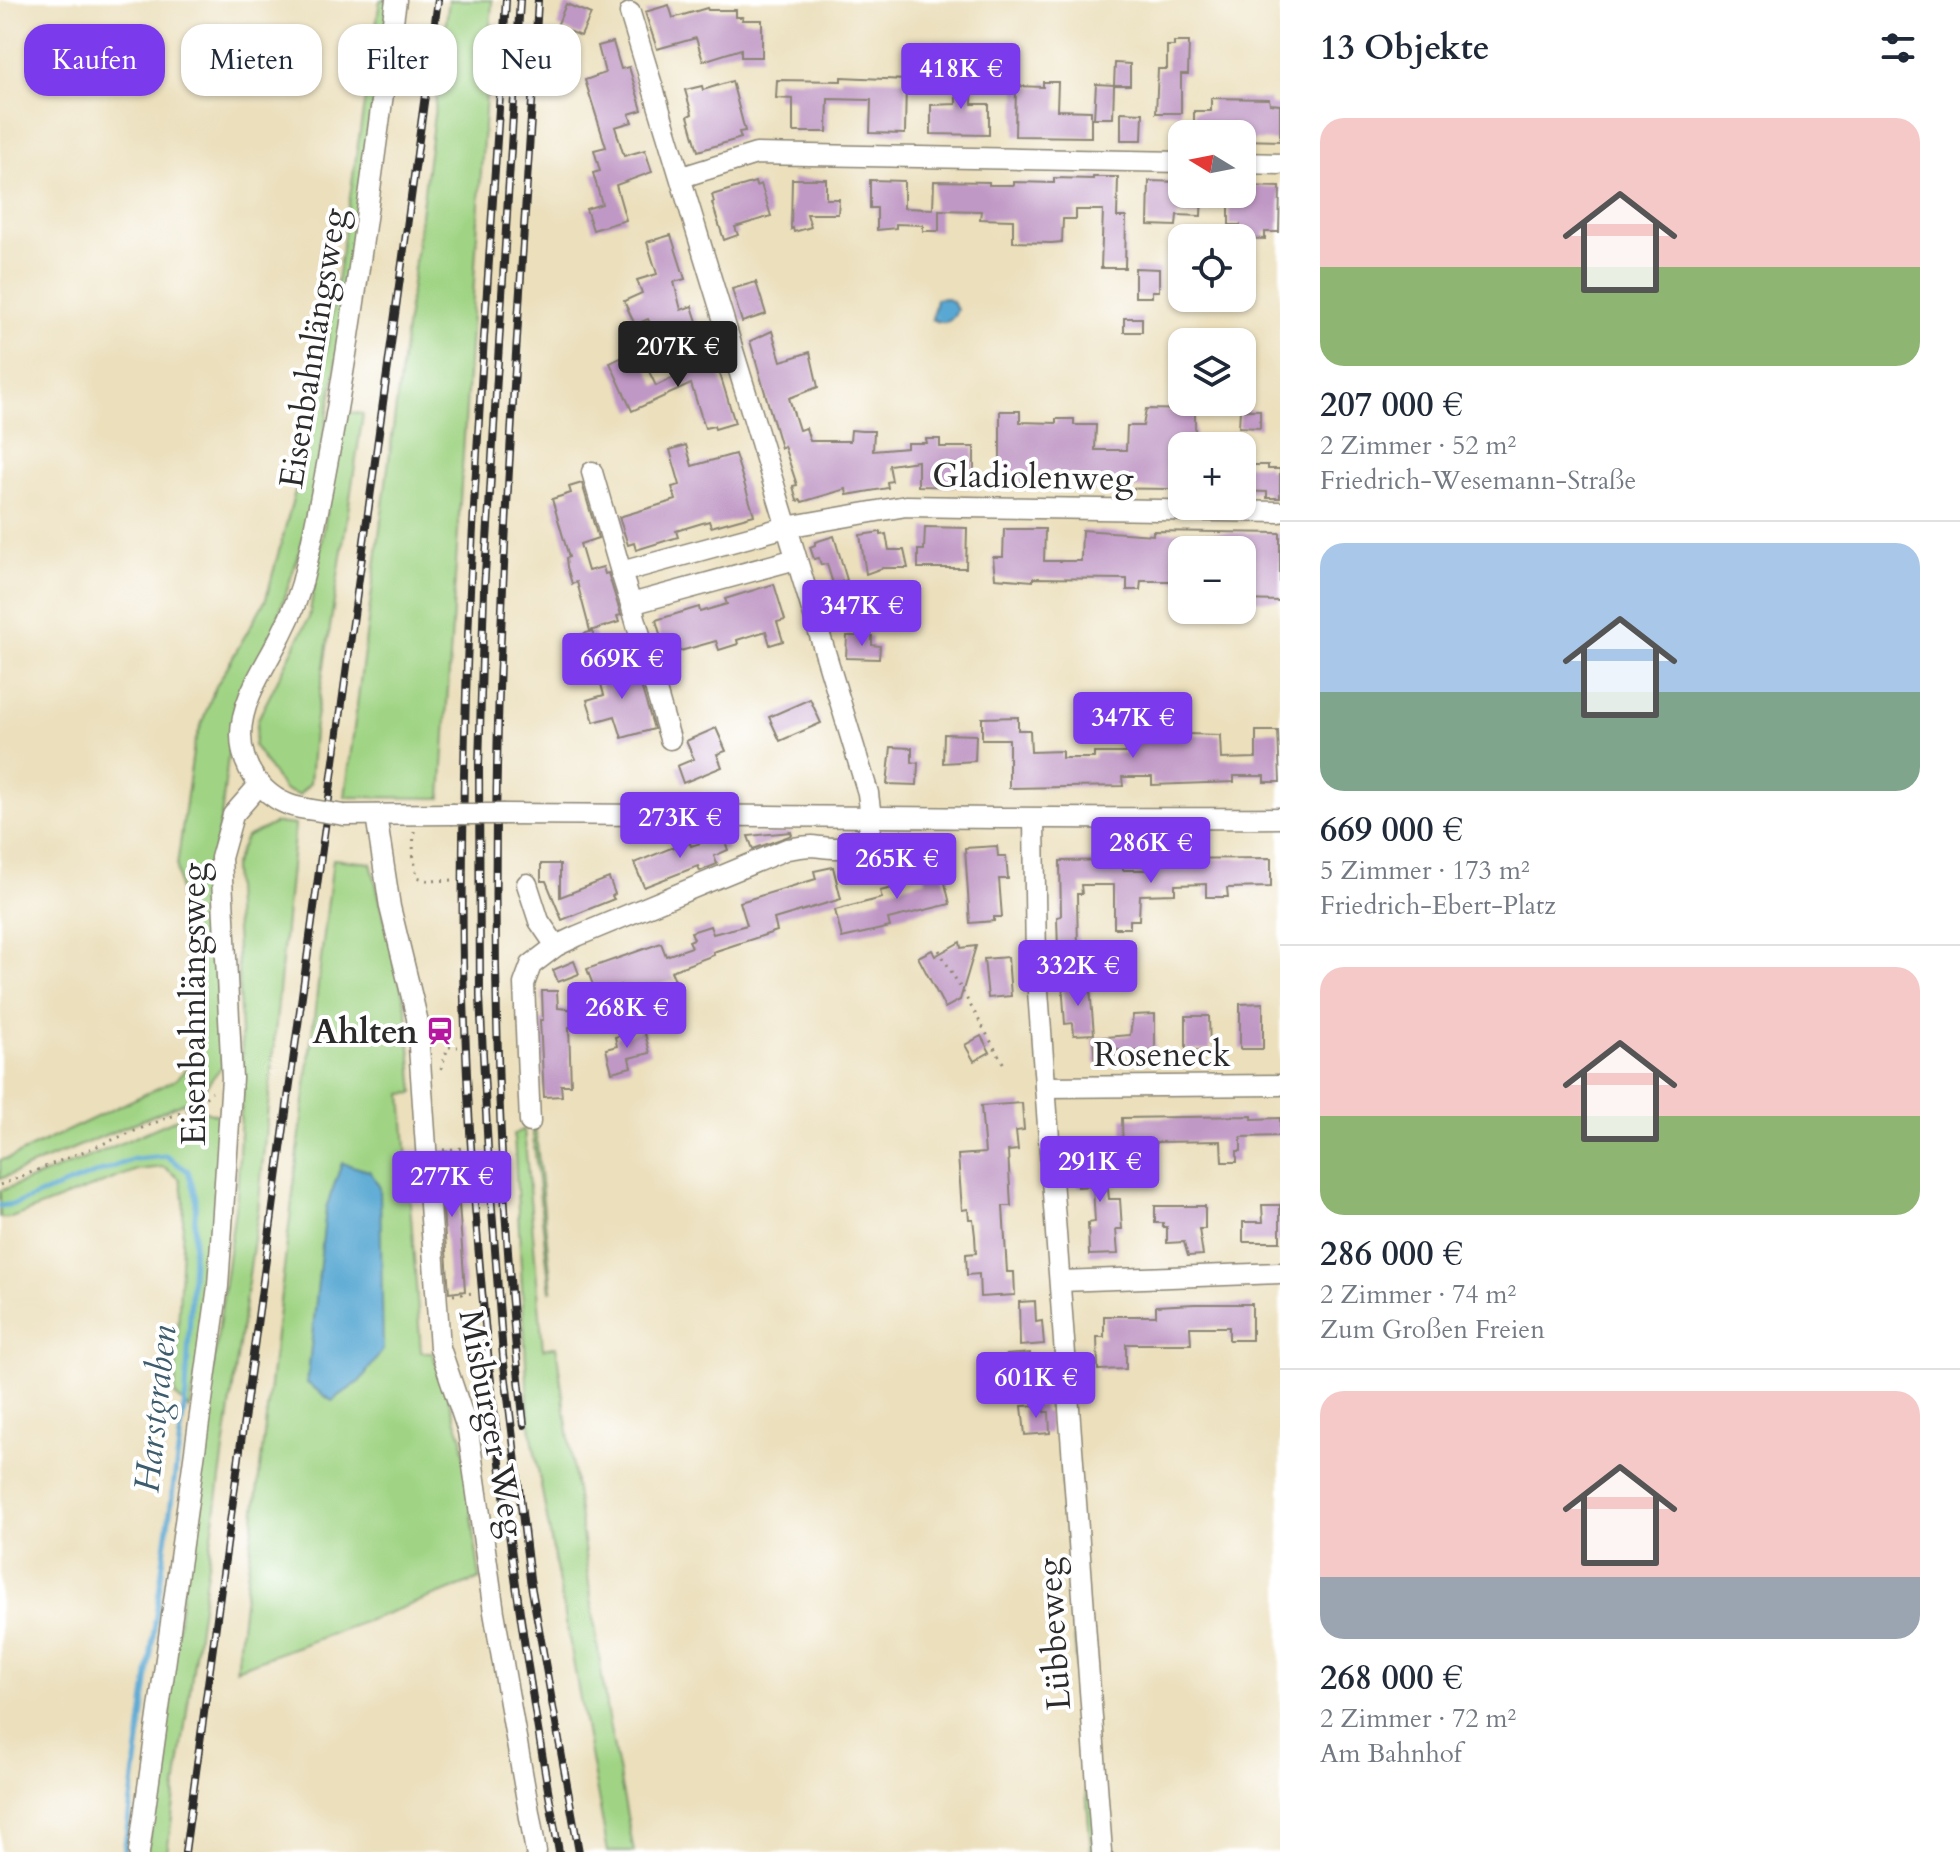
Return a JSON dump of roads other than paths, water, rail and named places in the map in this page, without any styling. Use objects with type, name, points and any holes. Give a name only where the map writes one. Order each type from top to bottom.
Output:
[{"type":"street","name":"Eisenbahnlängsweg","points":[[139,1852],[218,1286],[232,1078],[221,858],[233,815],[260,784],[243,754],[243,717],[247,701],[283,632],[301,587],[328,467],[396,0]]},
{"type":"street","points":[[530,1122],[524,984],[531,965],[556,946],[787,849],[808,846],[849,848],[865,838],[870,829],[868,793],[630,13]]},
{"type":"street","points":[[682,177],[756,154],[1168,162]]},
{"type":"street","points":[[1256,163],[1280,164]]},
{"type":"street","points":[[592,472],[670,739]]},
{"type":"street","name":"Gladiolenweg","points":[[621,572],[786,527],[906,506],[1280,512]]},
{"type":"street","points":[[631,604],[796,559]]},
{"type":"street","points":[[260,784],[287,805],[344,815],[1034,820],[1280,818]]},
{"type":"street","name":"Misburger Weg","points":[[376,815],[390,907],[417,1018],[440,1348],[468,1431],[494,1612],[536,1852]]},
{"type":"street","name":"Roseneck","points":[[1034,820],[1036,964],[1068,1412]]},
{"type":"street","points":[[527,884],[539,921],[556,946]]},
{"type":"street","name":"Roseneck","points":[[1045,1087],[1280,1085]]},
{"type":"street","points":[[1061,1281],[1280,1273]]},
{"type":"street","name":"Lübbeweg","points":[[1068,1412],[1102,1852]]},
{"type":"water","points":[[945,298],[953,302],[957,310],[953,318],[947,322],[932,319],[936,299]]},
{"type":"water","points":[[342,1163],[370,1171],[380,1188],[383,1350],[360,1381],[332,1401],[307,1383],[326,1208]]},
{"type":"waterway","name":"Harstgraben","points":[[0,1206],[15,1204],[134,1159],[166,1156],[188,1171],[196,1198],[186,1393],[124,1852]]},
{"type":"railway","points":[[185,1852],[438,0]]},
{"type":"railway","points":[[506,0],[470,580],[464,774],[463,971],[475,1213],[496,1427],[524,1640],[559,1852]]},
{"type":"railway","points":[[520,0],[484,590],[479,765],[480,997],[503,1356],[530,1579],[579,1852]]},
{"type":"railway","points":[[524,1425],[503,1179],[497,1014],[496,849],[504,575],[538,0]]},
{"type":"place","name":"Ahlten","points":[[440,1031]]}]
